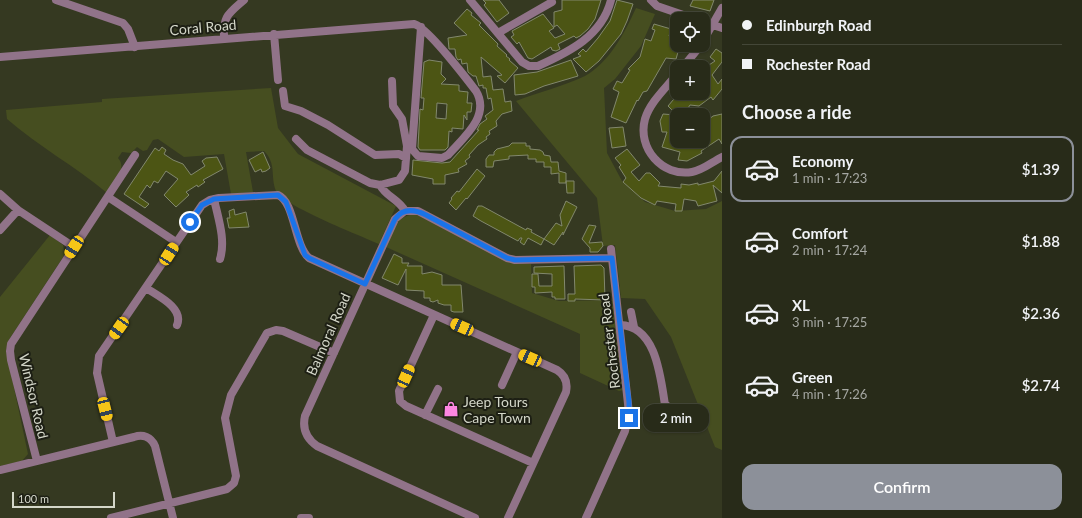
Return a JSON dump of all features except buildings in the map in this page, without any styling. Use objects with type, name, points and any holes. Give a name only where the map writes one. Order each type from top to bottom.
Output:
[{"type":"street","points":[[56,0],[123,23],[128,29],[135,47]]},
{"type":"street","points":[[224,38],[224,24],[226,16],[244,0]]},
{"type":"street","points":[[470,0],[524,64],[529,66],[538,66],[570,52],[585,41],[603,18],[611,0]]},
{"type":"street","points":[[498,32],[552,2]]},
{"type":"street","points":[[652,2],[677,12]]},
{"type":"street","points":[[710,29],[722,8]]},
{"type":"street","name":"Coral Road","points":[[0,58],[409,23],[421,27]]},
{"type":"street","points":[[712,25],[722,28]]},
{"type":"street","points":[[421,27],[476,91],[481,106],[477,121],[448,155],[442,158],[420,156],[413,151],[412,144],[421,27]]},
{"type":"street","points":[[274,34],[278,80]]},
{"type":"street","points":[[689,60],[695,52]]},
{"type":"street","points":[[296,138],[307,150],[366,181],[380,185],[401,178],[405,171],[407,146],[402,119],[393,106],[392,81]]},
{"type":"street","points":[[670,83],[653,104],[645,119],[644,132],[650,152],[655,160],[664,167],[685,173],[700,170],[722,157]]},
{"type":"street","points":[[283,91],[285,106],[301,111],[375,155],[399,154],[406,158]]},
{"type":"street","name":"Windsor Road","points":[[37,461],[11,360],[10,348],[15,336],[135,155]]},
{"type":"street","points":[[380,185],[386,194],[400,202],[405,211],[418,211],[507,258],[515,260],[612,258]]},
{"type":"street","points":[[0,194],[18,210],[74,247]]},
{"type":"street","points":[[113,442],[98,382],[97,362],[99,356],[199,208],[214,199],[273,194],[281,196],[286,202],[305,255],[309,258],[560,371],[567,382],[566,392],[508,518]]},
{"type":"street","points":[[108,197],[176,242]]},
{"type":"street","points":[[214,199],[223,246],[220,258]]},
{"type":"street","points":[[0,230],[18,210]]},
{"type":"street","name":"Balmoral Road","points":[[405,211],[395,219],[365,284],[305,416],[305,429],[310,441],[317,446],[475,518]]},
{"type":"street","name":"Rochester Road","points":[[586,518],[626,431],[629,418],[629,402],[611,249]]},
{"type":"street","points":[[146,288],[176,311],[179,319],[177,325]]},
{"type":"street","points":[[631,312],[634,327]]},
{"type":"street","points":[[434,315],[399,394],[404,405],[533,463]]},
{"type":"street","points":[[620,325],[634,327],[647,338],[659,374],[665,404]]},
{"type":"street","points":[[111,518],[227,489],[234,483],[236,476],[226,424],[227,406],[231,395],[267,333],[272,330],[283,331],[334,353]]},
{"type":"street","points":[[502,385],[517,352]]},
{"type":"street","points":[[425,415],[438,389]]},
{"type":"street","points":[[0,470],[141,435],[151,440],[155,446],[174,518]]},
{"type":"street","points":[[301,518],[309,518]]},
{"type":"green space","points":[[636,8],[655,14],[641,46],[615,79],[604,88],[607,153],[622,181],[645,202],[675,211],[706,209],[722,201],[722,450],[715,447],[671,337],[645,299],[621,298],[615,245],[603,246],[597,198],[516,101],[561,86],[585,76],[594,70],[616,46]]},
{"type":"green space","points":[[271,88],[278,128],[298,154],[396,206],[379,244],[306,212],[281,197],[274,186],[271,161],[264,151],[246,152],[253,192],[231,194],[224,154],[184,157],[158,139],[153,140],[147,150],[143,151],[137,147],[131,153],[122,152],[118,158],[121,162],[120,171],[107,193],[19,129],[7,119],[6,110],[102,102],[102,99]]},
{"type":"green space","points":[[415,214],[511,263],[531,264],[532,293],[559,301],[613,300],[624,390],[619,391],[580,373],[580,334],[386,247],[398,221]]},
{"type":"green space","points":[[50,235],[63,245],[65,254],[10,338],[6,350],[28,454],[22,461],[0,466],[0,297]]},
{"type":"place","name":"Jeep Tours Cape Town","points":[[451,409]]},
{"type":"route","points":[[190,222],[199,208],[210,200],[273,194],[281,196],[286,202],[302,251],[305,255],[365,284],[395,219],[402,212],[412,210],[418,211],[507,258],[515,260],[612,258],[630,407],[629,418]]}]
